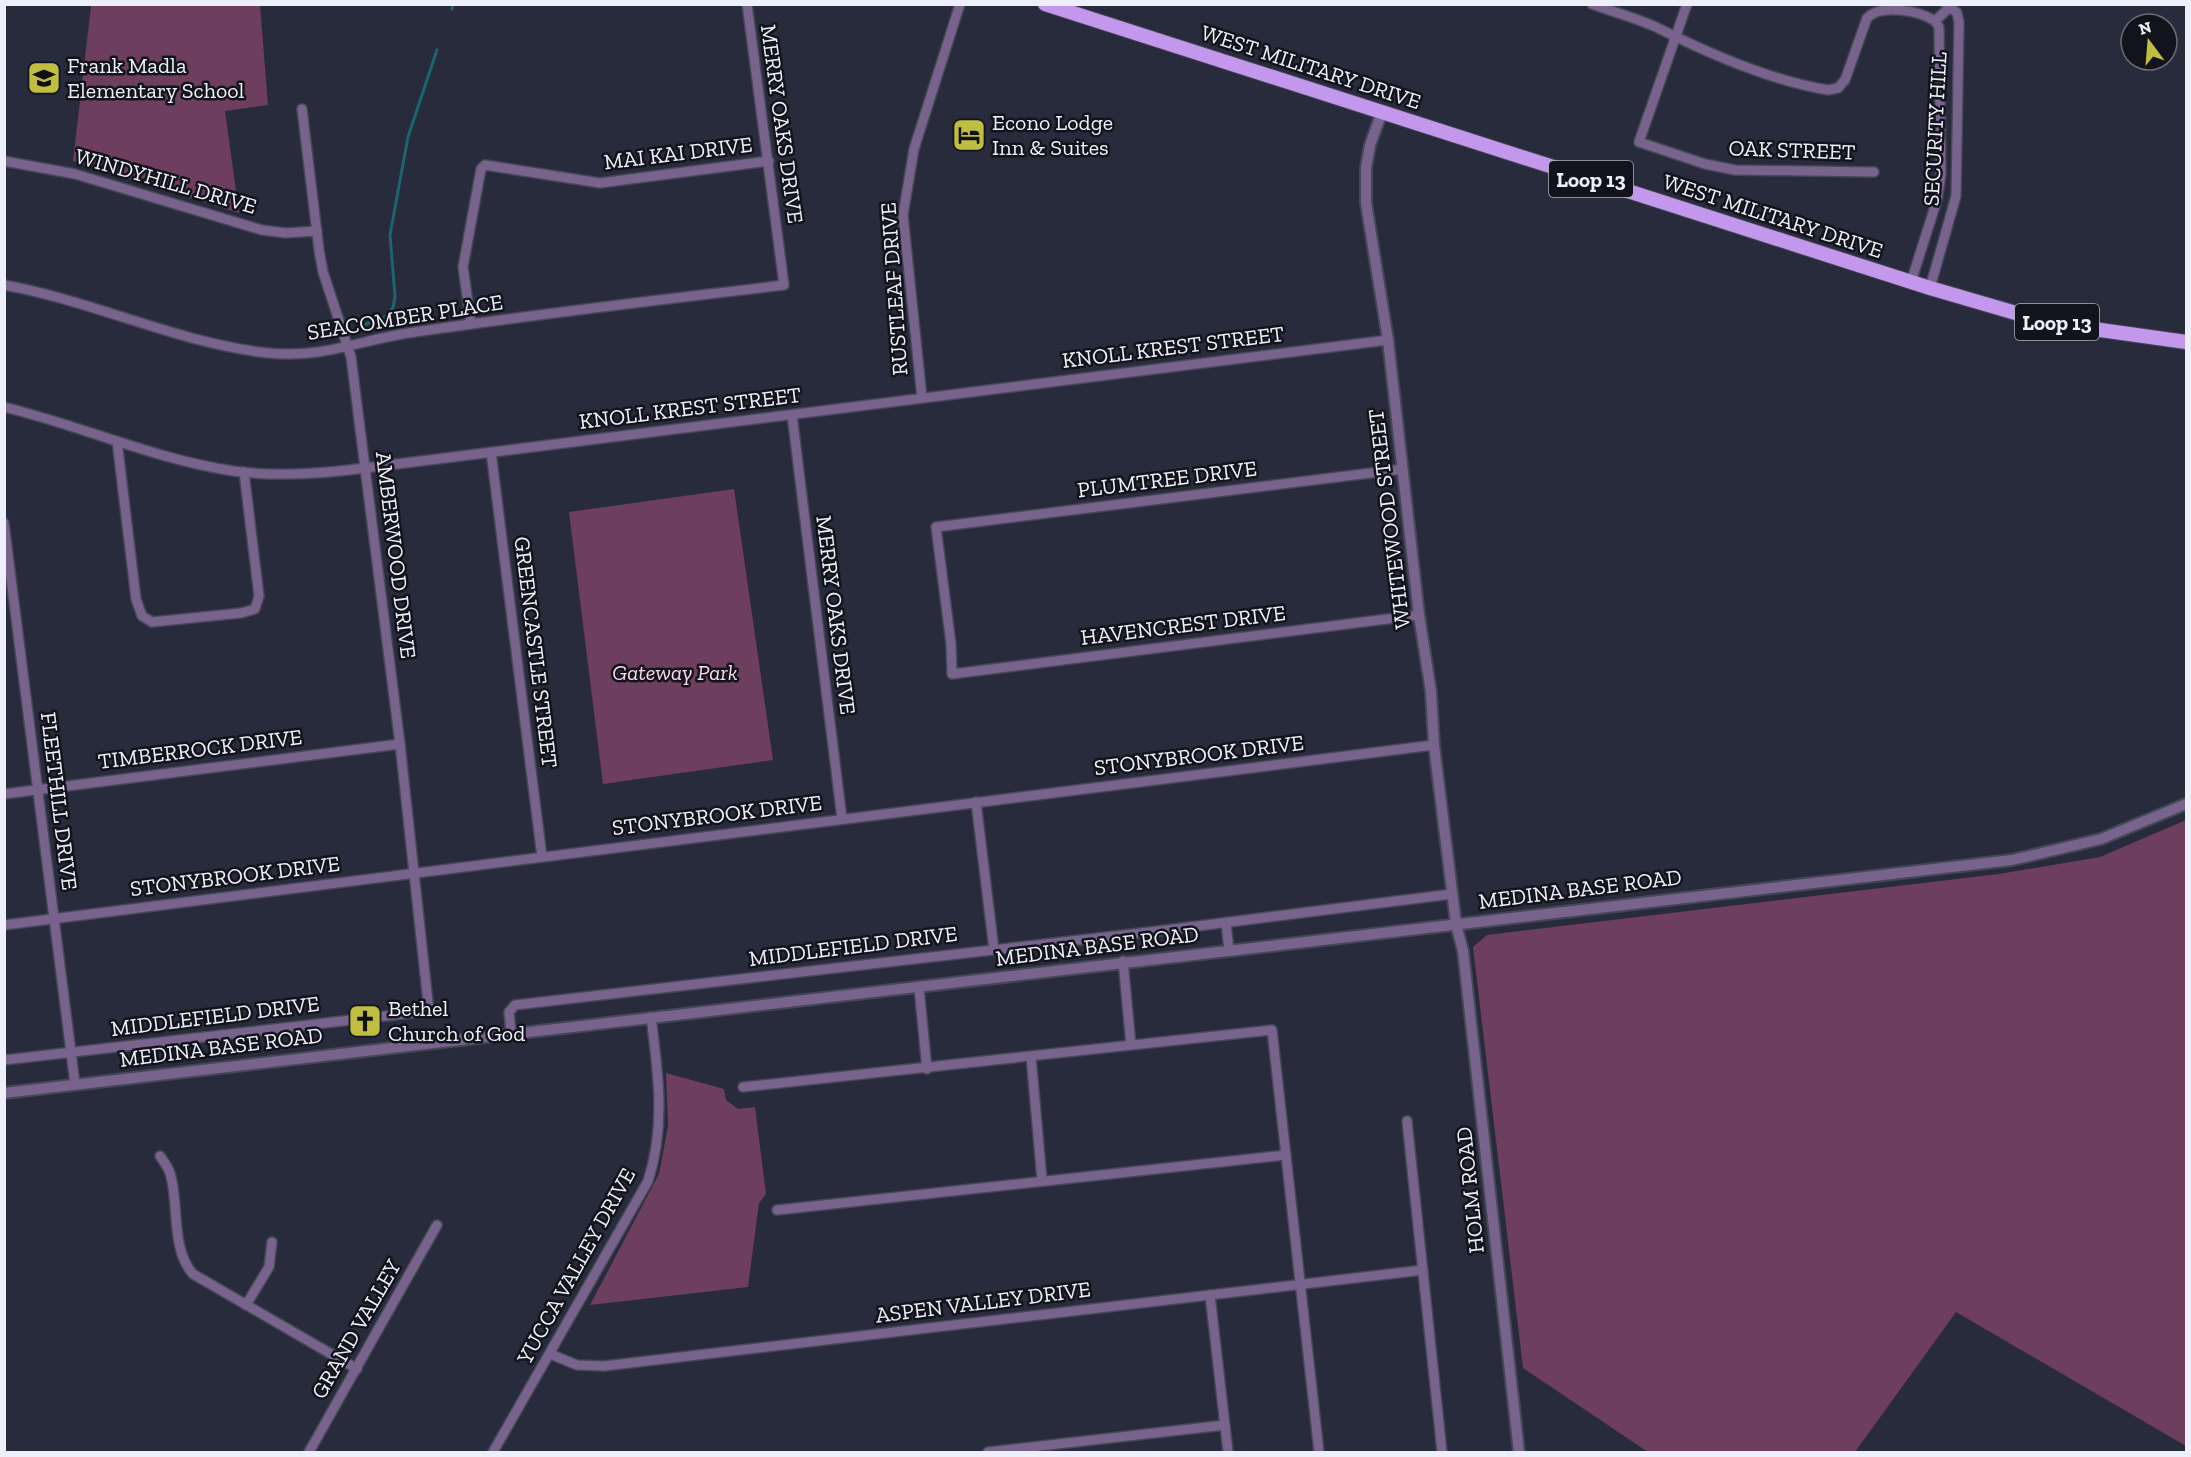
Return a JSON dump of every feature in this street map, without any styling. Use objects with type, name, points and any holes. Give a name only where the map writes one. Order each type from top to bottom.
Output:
[{"type":"main road","name":"WEST MILITARY DRIVE","points":[[1045,4],[1929,288],[2049,321],[2118,334],[2187,342]]},
{"type":"street","name":"MERRY OAKS DRIVE","points":[[747,4],[784,285]]},
{"type":"street","name":"RUSTLEAF DRIVE","points":[[922,398],[904,204],[914,149],[960,4]]},
{"type":"street","points":[[1592,4],[1662,30],[1676,38],[1752,68],[1828,90],[1838,88],[1845,80],[1869,15],[1869,4]]},
{"type":"street","points":[[1676,38],[1687,4]]},
{"type":"street","points":[[1869,15],[1882,9],[1929,17],[1935,21],[1948,5]]},
{"type":"street","name":"SECURITY HILL","points":[[1929,288],[1956,196],[1959,22],[1957,13],[1948,5]]},
{"type":"street","name":"SECURITY HILL","points":[[1911,282],[1937,200],[1941,174],[1939,27],[1935,21]]},
{"type":"street","name":"OAK STREET","points":[[1676,38],[1639,142],[1705,164],[1735,170],[1874,172]]},
{"type":"street","points":[[1939,68],[1959,68]]},
{"type":"street","name":"AMBERWOOD DRIVE","points":[[302,109],[323,272],[349,348],[400,744],[429,1011]]},
{"type":"street","name":"WHITEWOOD STREET","points":[[1382,112],[1370,145],[1365,189],[1388,340],[1419,615],[1431,692],[1434,745],[1456,924]]},
{"type":"street","points":[[1939,132],[1958,133]]},
{"type":"street","name":"WINDYHILL DRIVE","points":[[4,161],[95,179],[240,225],[286,233],[316,231]]},
{"type":"street","name":"MAI KAI DRIVE","points":[[471,324],[463,277],[464,254],[480,168],[485,165],[600,183],[769,162]]},
{"type":"street","name":"SEACOMBER PLACE","points":[[4,285],[37,291],[235,348],[294,354],[349,348],[383,338],[471,324],[784,285]]},
{"type":"street","name":"KNOLL KREST STREET","points":[[4,407],[184,461],[244,472],[296,475],[1388,340]]},
{"type":"street","name":"MERRY OAKS DRIVE","points":[[792,415],[842,819]]},
{"type":"street","points":[[117,441],[136,599],[138,610],[145,620],[158,623],[241,613],[255,609],[259,596],[244,472]]},
{"type":"street","name":"GREENCASTLE STREET","points":[[491,452],[542,857]]},
{"type":"street","name":"PLUMTREE DRIVE","points":[[952,674],[951,644],[936,527],[1403,470]]},
{"type":"street","name":"FLEETHILL DRIVE","points":[[4,523],[75,1084]]},
{"type":"street","name":"HAVENCREST DRIVE","points":[[952,674],[1419,615]]},
{"type":"street","name":"TIMBERROCK DRIVE","points":[[4,794],[400,744]]},
{"type":"street","name":"STONYBROOK DRIVE","points":[[4,925],[1434,745]]},
{"type":"street","points":[[976,802],[994,950]]},
{"type":"street","name":"MEDINA BASE ROAD","points":[[4,1093],[919,987],[1123,961],[2012,860],[2101,839],[2187,804]]},
{"type":"street","name":"MIDDLEFIELD DRIVE","points":[[512,1033],[509,1012],[515,1005],[1226,923],[1452,894]]},
{"type":"street","points":[[1226,923],[1229,950]]},
{"type":"street","name":"HOLM ROAD","points":[[1456,924],[1463,951],[1519,1452]]},
{"type":"street","points":[[1123,961],[1131,1046]]},
{"type":"street","points":[[919,987],[927,1069]]},
{"type":"street","name":"MIDDLEFIELD DRIVE","points":[[4,1060],[429,1011]]},
{"type":"street","name":"YUCCA VALLEY DRIVE","points":[[493,1452],[644,1188],[654,1161],[661,1111],[651,1017]]},
{"type":"street","points":[[743,1086],[927,1069],[1272,1030],[1318,1452]]},
{"type":"street","points":[[1031,1056],[1042,1180]]},
{"type":"street","points":[[1407,1121],[1442,1452]]},
{"type":"street","points":[[160,1155],[171,1174],[179,1242],[187,1267],[193,1274],[357,1369]]},
{"type":"street","points":[[777,1210],[1286,1155]]},
{"type":"street","name":"GRAND VALLEY","points":[[309,1452],[437,1225]]},
{"type":"street","points":[[246,1305],[269,1266],[272,1242]]},
{"type":"street","name":"ASPEN VALLEY DRIVE","points":[[550,1354],[577,1365],[604,1366],[1423,1270]]},
{"type":"street","points":[[1210,1295],[1228,1452]]},
{"type":"street","points":[[988,1452],[1225,1425]]},
{"type":"green space","points":[[35,5],[260,5],[268,105],[225,111],[239,213],[73,161],[91,6]]},
{"type":"green space","name":"Gateway Park","points":[[734,489],[773,760],[603,784],[569,512]]},
{"type":"green space","points":[[2186,820],[2186,1446],[1956,1312],[1855,1452],[1648,1452],[1523,1368],[1473,947],[1487,935],[1999,874],[2100,857]]},
{"type":"green space","points":[[666,1073],[724,1089],[726,1100],[738,1109],[755,1107],[766,1194],[759,1203],[748,1287],[590,1305],[659,1174],[668,1126]]},
{"type":"waterway","points":[[452,9],[453,4]]},
{"type":"waterway","points":[[361,326],[385,317],[393,308],[395,296],[390,235],[408,137],[437,50]]},
{"type":"place","name":"Frank Madla Elementary School","points":[[44,78]]},
{"type":"place","name":"Econo Lodge Inn & Suites","points":[[969,135]]},
{"type":"place","name":"Bethel Church of God","points":[[365,1021]]}]
